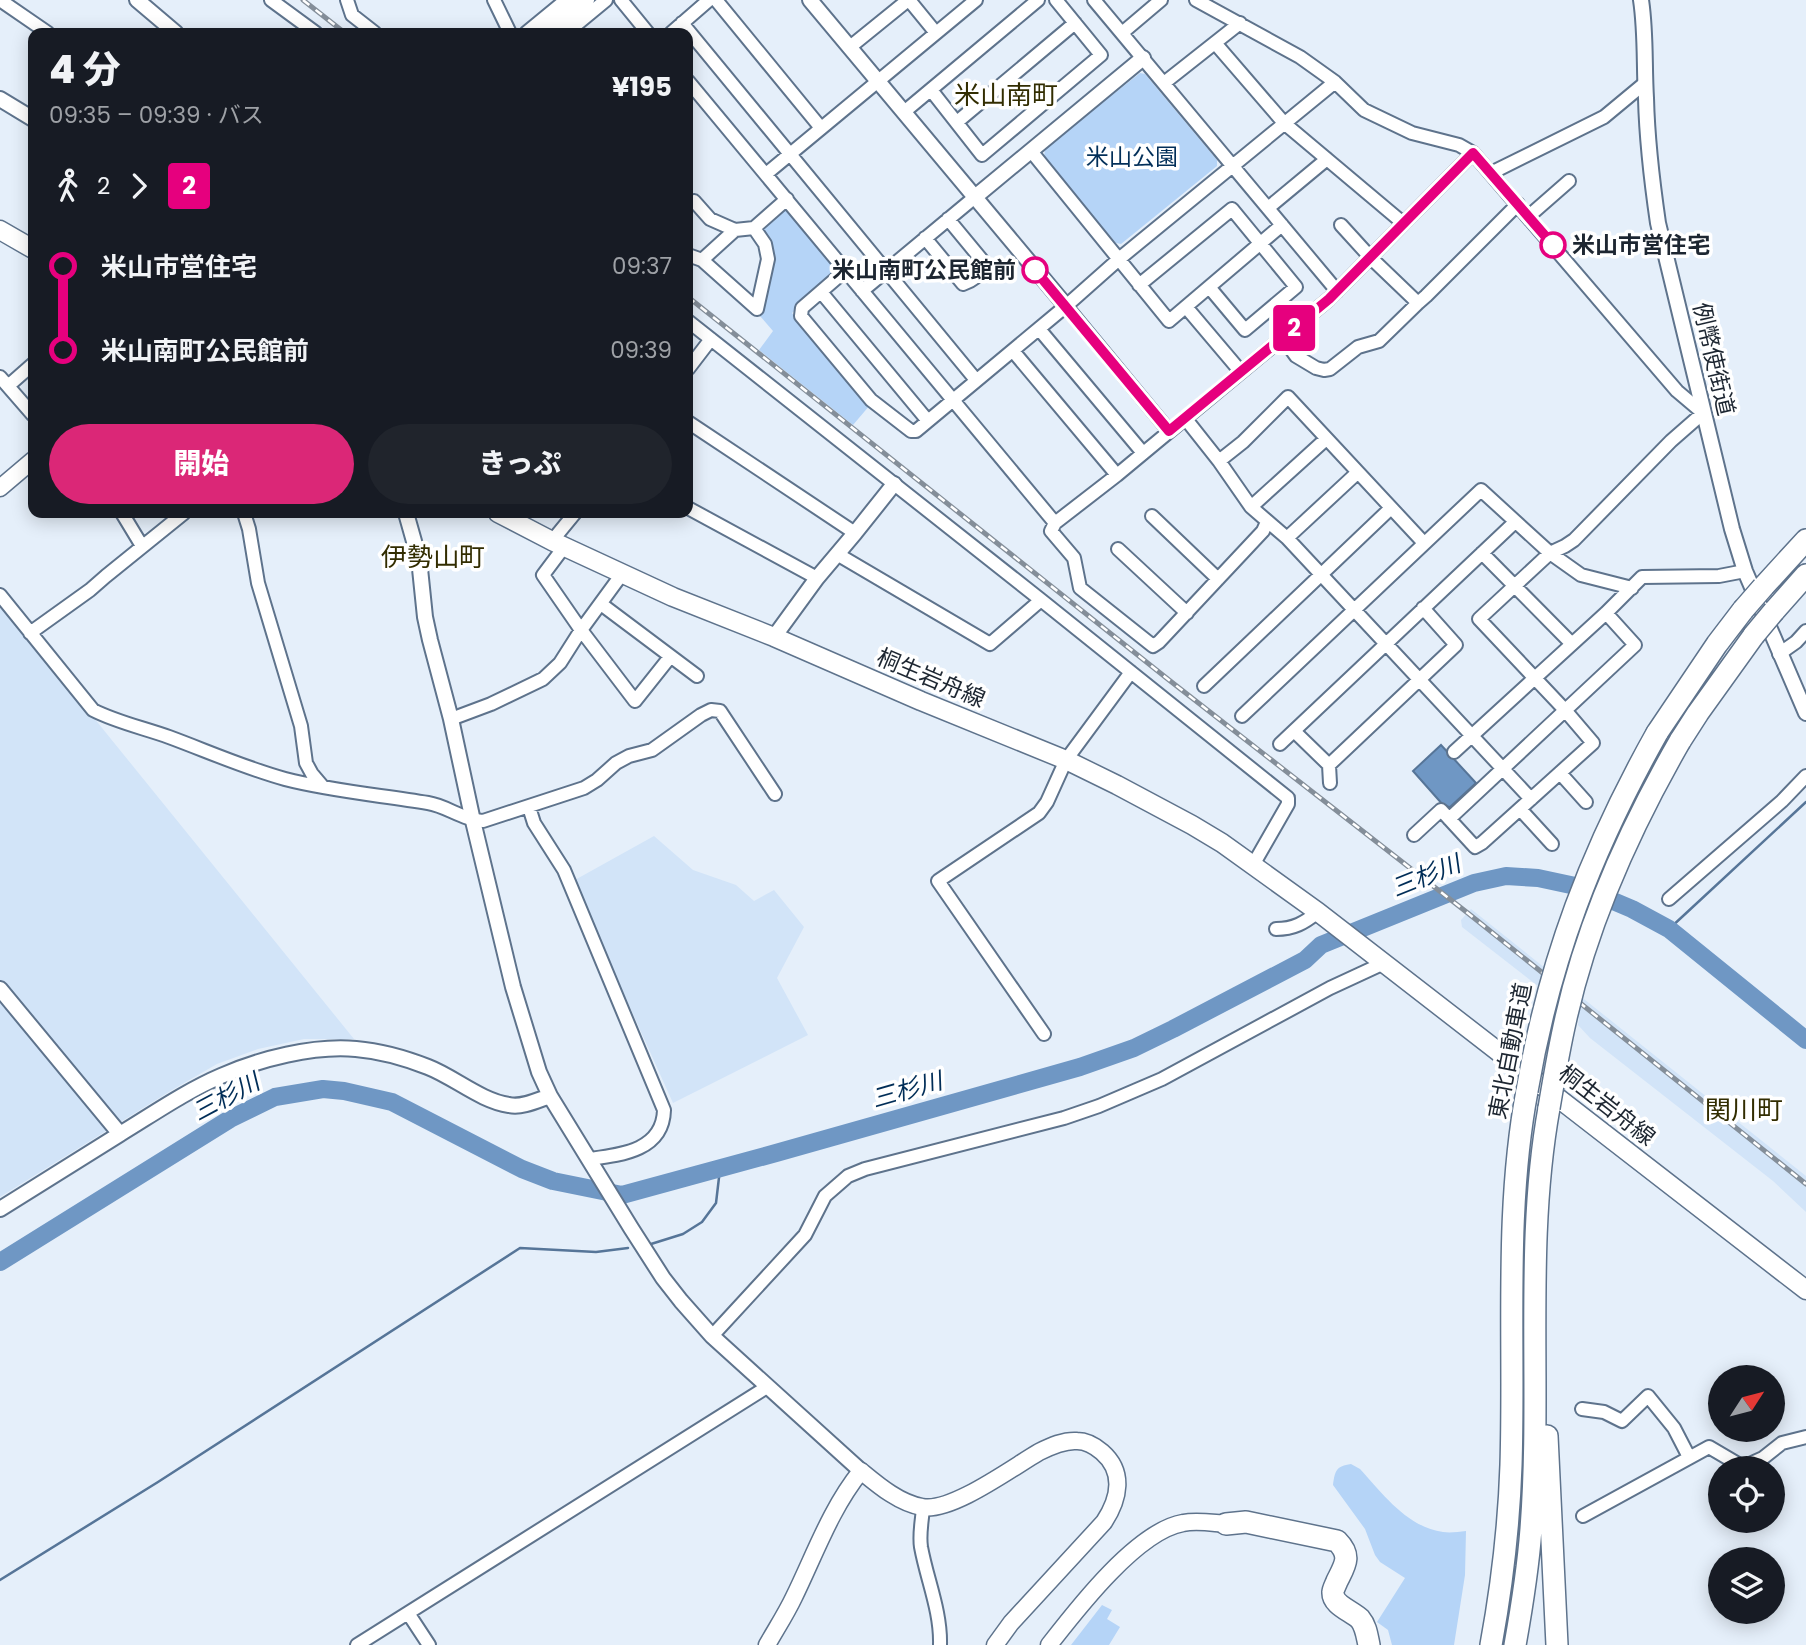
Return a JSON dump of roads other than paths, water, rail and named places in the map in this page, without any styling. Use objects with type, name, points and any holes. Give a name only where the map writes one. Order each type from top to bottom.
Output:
[{"type":"highway","name":"東北自動車道","points":[[1491,1645],[1504,1567],[1511,1464],[1517,1165],[1533,1055],[1545,1001],[1584,880],[1613,816],[1657,733],[1695,674],[1743,610],[1806,540]]},
{"type":"highway","name":"東北自動車道","points":[[1515,1645],[1531,1529],[1535,1273],[1541,1164],[1566,1017],[1576,980],[1597,916],[1633,827],[1655,784],[1698,713],[1754,635],[1806,575]]},
{"type":"highway","points":[[1535,1273],[1544,1358],[1557,1645]]},
{"type":"highway","points":[[1476,1645],[1487,1599],[1499,1497],[1511,1464]]},
{"type":"highway","points":[[1226,1524],[1246,1522],[1336,1541],[1343,1548],[1346,1558],[1334,1589],[1334,1597],[1365,1626],[1369,1645]]},
{"type":"highway","points":[[1226,1524],[1325,1547],[1334,1556],[1335,1569],[1329,1579],[1316,1588]]},
{"type":"main road","points":[[551,28],[585,0]]},
{"type":"main road","points":[[4,237],[28,247]]},
{"type":"main road","points":[[0,488],[28,464]]},
{"type":"main road","name":"桐生岩舟線","points":[[508,518],[622,575],[1066,761],[1192,825],[1252,864],[1323,916],[1806,1290]]},
{"type":"main road","points":[[767,1645],[793,1600],[831,1518],[861,1471],[906,1503],[923,1508],[936,1507],[956,1502],[1039,1451],[1077,1441],[1096,1447],[1112,1464],[1117,1475],[1118,1486],[1111,1511],[1104,1522],[1011,1623],[995,1645]]},
{"type":"main road","points":[[1049,1645],[1106,1576],[1152,1536],[1183,1522],[1226,1524]]},
{"type":"street","points":[[0,0],[41,28]]},
{"type":"street","points":[[137,0],[170,28]]},
{"type":"street","points":[[271,0],[309,28]]},
{"type":"street","points":[[347,0],[352,15],[369,28]]},
{"type":"street","points":[[494,0],[508,28]]},
{"type":"street","points":[[532,28],[566,0]]},
{"type":"street","points":[[572,28],[606,0]]},
{"type":"street","points":[[621,0],[644,28]]},
{"type":"street","points":[[676,28],[709,0]]},
{"type":"street","points":[[716,0],[821,128]]},
{"type":"street","points":[[810,0],[1169,431]]},
{"type":"street","points":[[850,47],[908,0],[936,33]]},
{"type":"street","points":[[766,174],[976,0]]},
{"type":"street","points":[[904,112],[1038,0]]},
{"type":"street","points":[[931,90],[982,155],[1101,55],[1056,0]]},
{"type":"street","points":[[1094,0],[1337,291]]},
{"type":"street","points":[[1122,33],[1161,0]]},
{"type":"street","points":[[1196,0],[1300,57],[1335,82],[1364,110],[1412,133],[1460,145],[1473,153],[1676,391],[1703,412],[1580,534],[1565,546],[1549,553],[1479,619],[1593,743],[1475,847],[1441,810],[1414,835]]},
{"type":"street","name":"例幣使街道","points":[[1641,0],[1653,189],[1658,223],[1732,529],[1745,571],[1806,713]]},
{"type":"street","points":[[682,23],[686,28]]},
{"type":"street","points":[[957,122],[1075,23]]},
{"type":"street","points":[[1164,83],[1240,23]]},
{"type":"street","points":[[693,36],[976,380]]},
{"type":"street","points":[[1215,43],[1283,123],[1403,223]]},
{"type":"street","points":[[862,291],[1143,58]]},
{"type":"street","points":[[846,270],[802,308],[800,313],[872,400],[916,431],[1119,259],[1335,82]]},
{"type":"street","points":[[1491,173],[1604,117],[1645,83]]},
{"type":"street","points":[[693,96],[766,174],[1055,523]]},
{"type":"street","points":[[0,99],[28,116]]},
{"type":"street","points":[[1031,151],[1169,321],[1282,225]]},
{"type":"street","points":[[1267,522],[1263,531],[1153,646],[1080,588],[1074,558],[1051,531],[1055,523],[1117,475],[1337,291],[1473,153]]},
{"type":"street","points":[[1268,208],[1326,159]]},
{"type":"street","points":[[1529,216],[1569,181]]},
{"type":"street","points":[[694,201],[710,219],[735,230],[754,228],[787,199]]},
{"type":"street","points":[[1283,338],[1296,356],[1316,368],[1330,369],[1358,347],[1379,341],[1518,204]]},
{"type":"street","points":[[1139,285],[1232,209],[1296,288],[1245,330],[1209,287]]},
{"type":"street","points":[[925,238],[963,285],[984,270],[986,265],[948,219]]},
{"type":"street","points":[[1341,225],[1418,303]]},
{"type":"street","points":[[693,257],[702,260],[757,309],[768,259],[765,244],[754,228]]},
{"type":"street","points":[[702,260],[735,230]]},
{"type":"street","points":[[821,292],[928,421]]},
{"type":"street","points":[[1186,307],[1241,372]]},
{"type":"street","points":[[693,325],[1288,798],[1288,803],[1252,864]]},
{"type":"street","points":[[1039,329],[1143,453]]},
{"type":"street","points":[[693,363],[711,339]]},
{"type":"street","points":[[693,348],[700,354]]},
{"type":"street","points":[[1013,351],[1117,475]]},
{"type":"street","points":[[28,367],[4,381],[28,409]]},
{"type":"street","points":[[1219,461],[1243,442],[1288,397],[1424,543]]},
{"type":"street","points":[[1185,418],[1251,507],[1287,538],[1531,799]]},
{"type":"street","points":[[693,425],[855,533]]},
{"type":"street","points":[[1251,507],[1326,439]]},
{"type":"street","points":[[1287,538],[1357,473]]},
{"type":"street","points":[[774,637],[817,578],[894,484]]},
{"type":"street","points":[[1242,716],[1481,490],[1549,553],[1581,575],[1632,589]]},
{"type":"street","points":[[1204,686],[1391,508]]},
{"type":"street","points":[[693,511],[817,578]]},
{"type":"street","points":[[1152,516],[1218,579]]},
{"type":"street","points":[[125,518],[142,546]]},
{"type":"street","points":[[30,633],[90,590],[178,518]]},
{"type":"street","points":[[246,518],[258,583],[301,726],[306,763],[323,787]]},
{"type":"street","points":[[407,518],[419,559],[430,640],[520,1015],[550,1096],[631,1228],[675,1293],[712,1336],[861,1471]]},
{"type":"street","points":[[572,518],[543,575],[581,630],[635,701],[670,657]]},
{"type":"street","points":[[1280,744],[1516,522]]},
{"type":"street","points":[[1118,549],[1187,613]]},
{"type":"street","points":[[1482,553],[1572,644]]},
{"type":"street","points":[[837,554],[990,644],[1041,600]]},
{"type":"street","points":[[1454,752],[1632,589],[1642,576],[1719,576],[1745,571]]},
{"type":"street","points":[[451,719],[491,704],[543,678],[560,663],[622,575]]},
{"type":"street","points":[[0,595],[93,710],[250,769],[286,779],[432,803],[473,821],[483,821],[584,788],[616,763],[629,756],[652,750],[701,715],[720,710],[775,794]]},
{"type":"street","points":[[601,604],[697,676]]},
{"type":"street","points":[[1329,765],[1457,645],[1423,608]]},
{"type":"street","points":[[1449,819],[1635,645],[1606,613]]},
{"type":"street","points":[[1779,654],[1806,631]]},
{"type":"street","points":[[1044,1034],[938,881],[1039,813],[1066,761],[1131,672]]},
{"type":"street","points":[[1295,732],[1329,765],[1330,783]]},
{"type":"street","points":[[1560,773],[1586,802]]},
{"type":"street","points":[[1669,899],[1806,776]]},
{"type":"street","points":[[529,807],[534,823],[564,870],[664,1110],[664,1121],[657,1133],[640,1148],[627,1154],[589,1159]]},
{"type":"street","points":[[1520,809],[1552,844]]},
{"type":"street","points":[[1276,929],[1295,928],[1323,916]]},
{"type":"street","points":[[712,1336],[805,1235],[825,1196],[848,1176],[865,1169],[1064,1118],[1099,1106],[1162,1079],[1381,961]]},
{"type":"street","points":[[0,989],[120,1134]]},
{"type":"street","points":[[0,1209],[193,1090],[250,1064],[281,1055],[354,1049],[392,1055],[430,1068],[510,1106],[550,1096]]},
{"type":"street","points":[[357,1645],[767,1387]]},
{"type":"street","points":[[1582,1409],[1604,1412],[1622,1421],[1648,1396],[1674,1428],[1689,1457]]},
{"type":"street","points":[[1583,1516],[1709,1447],[1743,1467],[1763,1458],[1782,1443],[1806,1437]]},
{"type":"street","points":[[923,1508],[921,1546],[939,1622],[940,1645]]},
{"type":"street","points":[[408,1613],[429,1645]]},
{"type":"waterway","points":[[1669,929],[1806,802]]},
{"type":"waterway","name":"三杉川","points":[[0,1262],[230,1119],[275,1097],[323,1089],[392,1102],[522,1169],[553,1181],[622,1195],[1080,1067],[1134,1048],[1305,960],[1321,945],[1474,883],[1506,876],[1538,878],[1580,887],[1632,909],[1669,929],[1806,1040]]},
{"type":"waterway","points":[[651,1244],[683,1234],[702,1222],[716,1203],[720,1169]]},
{"type":"waterway","points":[[0,1580],[158,1482],[520,1248],[596,1252],[628,1248]]},
{"type":"railway","points":[[303,0],[339,28]]},
{"type":"railway","points":[[693,301],[1806,1184]]},
{"type":"place","name":"米山市営住宅","points":[[1553,245]]},
{"type":"place","name":"米山南町公民館前","points":[[1035,270]]},
{"type":"district","name":"米山南町","points":[[1006,95]]},
{"type":"district","name":"伊勢山町","points":[[433,557]]},
{"type":"district","name":"関川町","points":[[1744,1110]]},
{"type":"park label","name":"米山公園","points":[[1132,157]]}]
